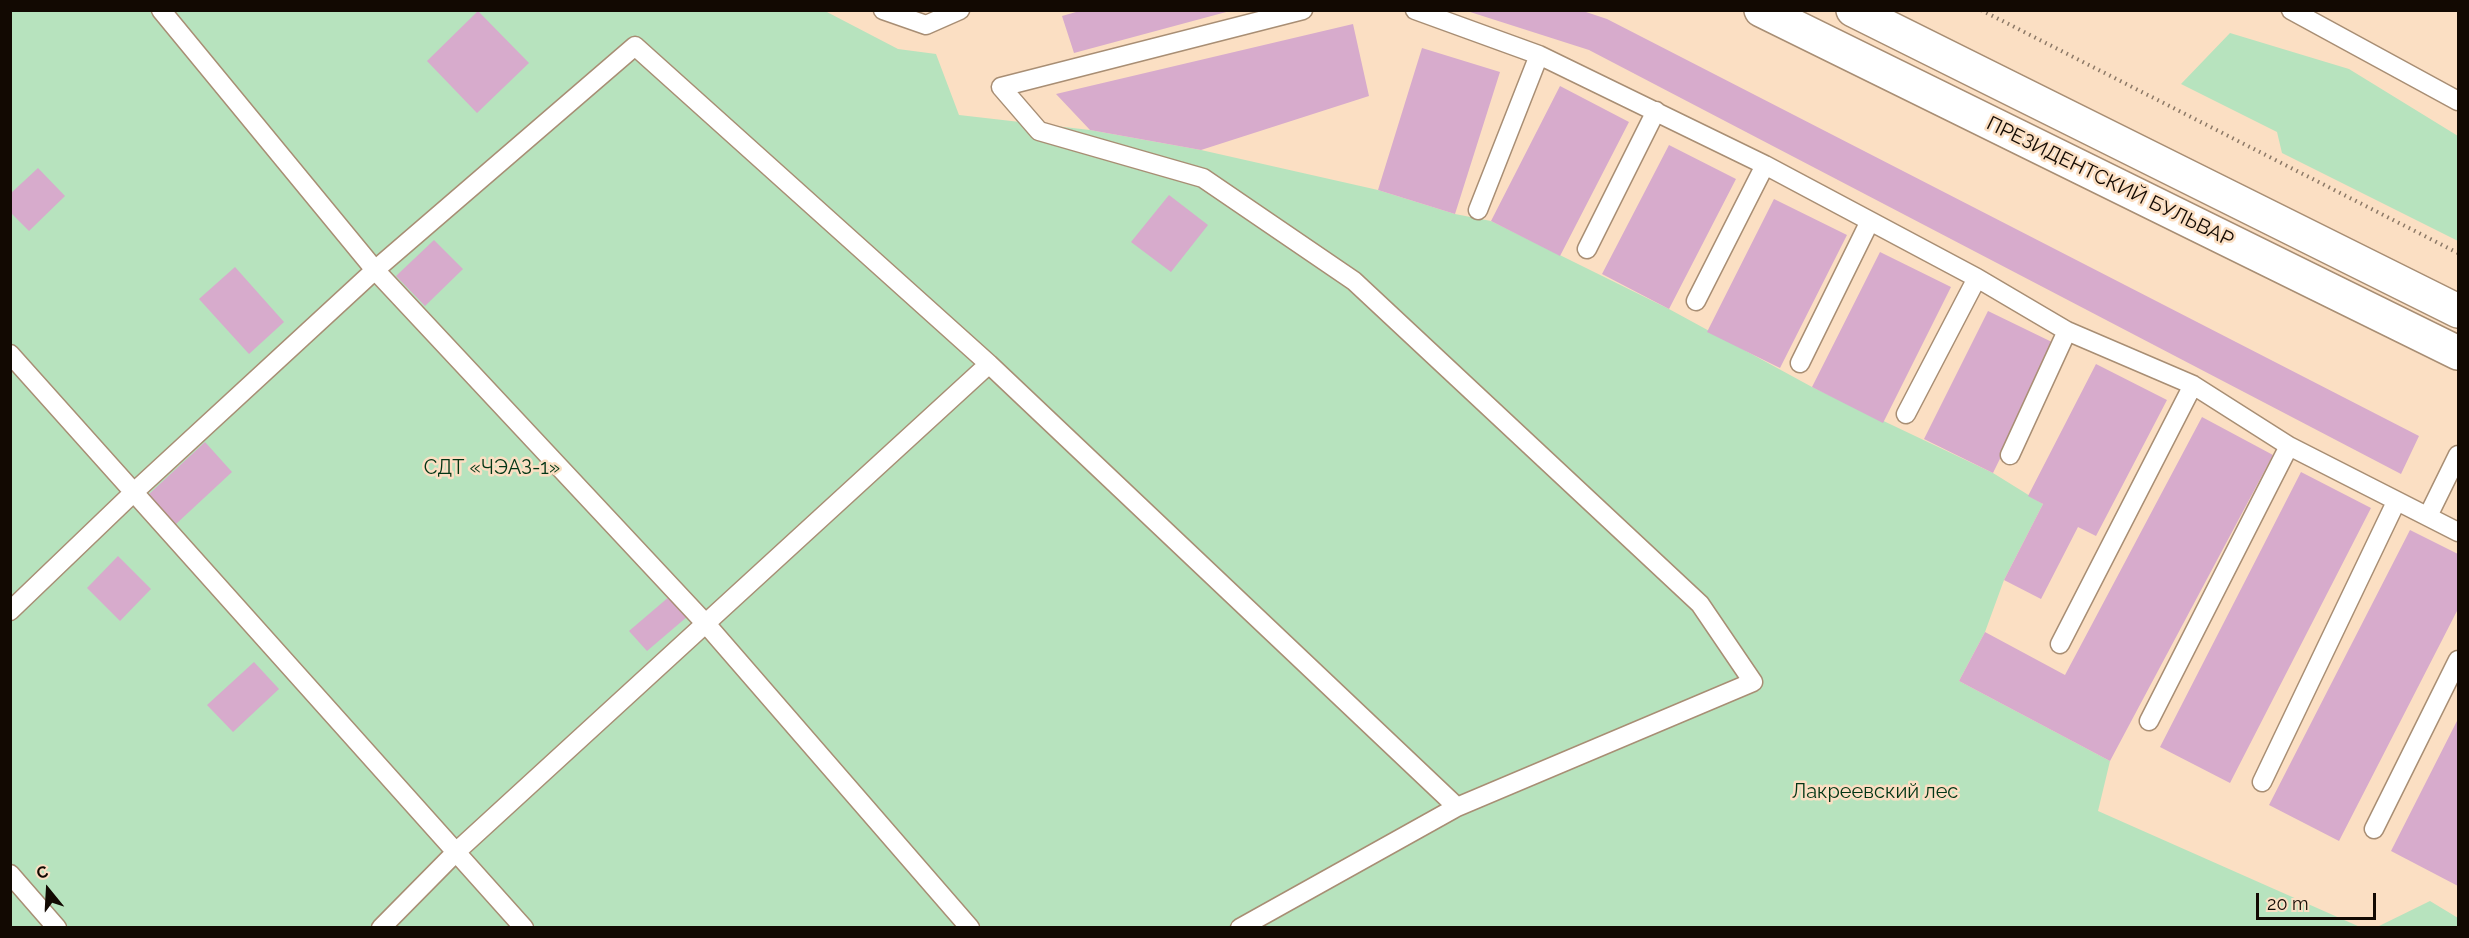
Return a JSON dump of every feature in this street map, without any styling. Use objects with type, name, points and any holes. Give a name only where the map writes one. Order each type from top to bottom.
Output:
[{"type":"main road","name":"ПРЕЗИДЕНТСКИЙ БУЛЬВАР","points":[[1761,10],[2458,353]]},
{"type":"main road","name":"ПРЕЗИДЕНТСКИЙ БУЛЬВАР","points":[[1853,10],[2458,311]]},
{"type":"lane","points":[[161,10],[375,270],[707,625],[970,927]]},
{"type":"lane","points":[[883,10],[926,25],[960,10]]},
{"type":"lane","points":[[1240,927],[1457,807],[1753,682],[1700,604],[1354,281],[1203,178],[1039,131],[1001,87],[1303,10]]},
{"type":"lane","points":[[1415,10],[1539,56],[1765,165],[1977,278],[2067,331],[2193,386],[2289,446],[2458,532]]},
{"type":"lane","points":[[2291,10],[2458,101]]},
{"type":"lane","points":[[10,611],[133,493],[375,270],[635,46],[989,364],[1457,807]]},
{"type":"lane","points":[[1478,210],[1539,56]]},
{"type":"lane","points":[[1587,249],[1656,111]]},
{"type":"lane","points":[[1696,301],[1765,165]]},
{"type":"lane","points":[[1800,363],[1869,222]]},
{"type":"lane","points":[[1906,414],[1977,278]]},
{"type":"lane","points":[[2010,455],[2067,331]]},
{"type":"lane","points":[[10,354],[524,927]]},
{"type":"lane","points":[[381,927],[456,852],[707,625],[989,364]]},
{"type":"lane","points":[[2060,644],[2193,386]]},
{"type":"lane","points":[[2149,721],[2289,446]]},
{"type":"lane","points":[[2428,516],[2458,455]]},
{"type":"lane","points":[[2262,782],[2396,502]]},
{"type":"lane","points":[[2374,829],[2458,660]]},
{"type":"lane","points":[[10,874],[57,927]]},
{"type":"path","points":[[1981,10],[2458,253]]},
{"type":"green space","name":"СДТ «ЧЭАЗ-1»","points":[[10,11],[825,11],[898,49],[936,54],[959,115],[1090,130],[1201,150],[1378,190],[1455,214],[1491,221],[1669,309],[1812,387],[1993,473],[2043,504],[2004,580],[1985,632],[1959,681],[2110,761],[2098,811],[2360,927],[11,927]]},
{"type":"green space","points":[[2230,33],[2349,69],[2458,136],[2458,241],[2282,153],[2277,132],[2181,84]]},
{"type":"green space","points":[[2430,901],[2458,918],[2458,927],[2377,927]]},
{"type":"building","points":[[1083,10],[1230,11],[1074,53],[1062,16]]},
{"type":"building","points":[[1580,10],[1607,19],[2419,436],[2401,474],[1589,50],[1467,11]]},
{"type":"building","points":[[478,11],[529,63],[477,113],[427,61]]},
{"type":"building","points":[[1353,24],[1369,96],[1201,150],[1090,130],[1056,94]]},
{"type":"building","points":[[1422,48],[1500,72],[1455,214],[1378,190]]},
{"type":"building","points":[[1560,86],[1629,122],[1560,256],[1491,221]]},
{"type":"building","points":[[1669,145],[1736,179],[1669,309],[1602,274]]},
{"type":"building","points":[[38,168],[65,196],[29,231],[10,212],[10,194]]},
{"type":"building","points":[[1169,195],[1208,225],[1171,272],[1131,242]]},
{"type":"building","points":[[1774,199],[1847,235],[1780,368],[1707,332]]},
{"type":"building","points":[[434,240],[463,269],[425,306],[396,276]]},
{"type":"building","points":[[1880,252],[1951,287],[1883,423],[1812,387]]},
{"type":"building","points":[[235,267],[284,322],[249,354],[199,299]]},
{"type":"building","points":[[1988,311],[2056,344],[1993,473],[1924,439]]},
{"type":"building","points":[[2096,364],[2167,400],[2096,536],[2078,527],[2041,599],[2004,580],[2043,504],[2028,496]]},
{"type":"building","points":[[2202,417],[2273,455],[2110,761],[1959,681],[1985,632],[2065,675]]},
{"type":"building","points":[[205,442],[232,472],[176,524],[148,495]]},
{"type":"building","points":[[2301,472],[2371,508],[2230,783],[2160,747]]},
{"type":"building","points":[[2410,530],[2458,554],[2458,609],[2339,841],[2269,805]]},
{"type":"building","points":[[118,556],[151,589],[120,621],[87,588]]},
{"type":"building","points":[[670,596],[688,616],[647,651],[629,631]]},
{"type":"building","points":[[254,662],[279,689],[233,732],[207,705]]},
{"type":"building","points":[[2458,719],[2458,886],[2391,851]]},
{"type":"park label","name":"Лакреевский лес","points":[[1875,792]]}]
